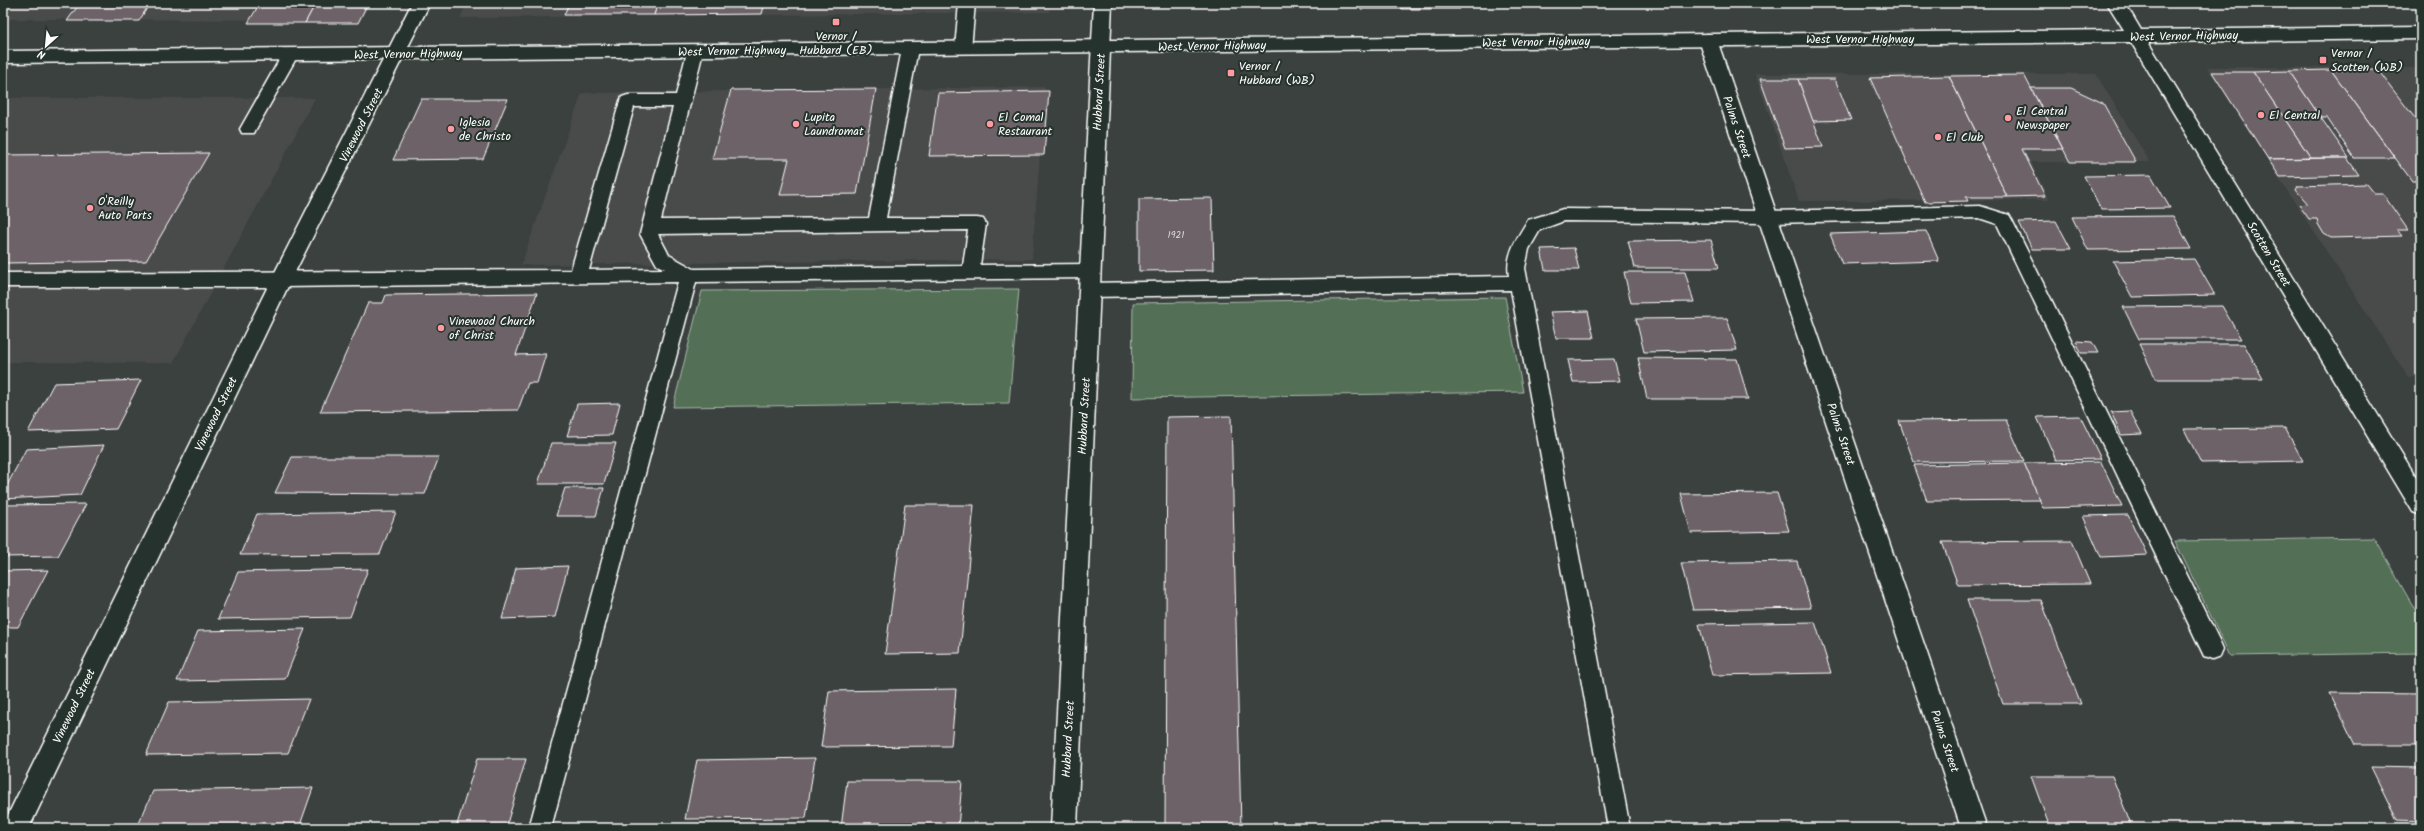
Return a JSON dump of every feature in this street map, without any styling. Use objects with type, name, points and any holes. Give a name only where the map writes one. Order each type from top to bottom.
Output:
[{"type":"street","name":"Vinewood Street","points":[[15,828],[281,280],[421,3]]},
{"type":"street","name":"Hubbard Street","points":[[1064,828],[1103,3]]},
{"type":"street","name":"Scotten Street","points":[[2116,3],[2421,505]]},
{"type":"street","name":"West Vernor Highway","points":[[3,57],[1101,48],[2421,33]]},
{"type":"street","name":"Palms Street","points":[[1708,40],[1974,828]]},
{"type":"lane","points":[[963,49],[967,3]]},
{"type":"lane","points":[[876,226],[910,49]]},
{"type":"lane","points":[[689,274],[663,260],[649,234],[695,52]]},
{"type":"lane","points":[[248,130],[290,55]]},
{"type":"lane","points":[[578,276],[628,101],[682,101]]},
{"type":"lane","points":[[1619,828],[1516,268],[1520,248],[1534,225],[1563,215],[1768,216],[1980,212],[2004,220],[2212,649]]},
{"type":"lane","points":[[651,226],[876,226],[977,224],[971,271]]},
{"type":"lane","points":[[3,280],[281,280],[971,271],[1090,280],[1519,283]]},
{"type":"lane","points":[[540,828],[689,274]]},
{"type":"shaded area","points":[[3,3],[370,3],[361,20],[3,19]]},
{"type":"shaded area","points":[[467,3],[1050,3],[1049,12],[460,18]]},
{"type":"shaded area","points":[[2207,67],[2421,68],[2421,377],[2408,377]]},
{"type":"shaded area","points":[[1755,74],[2096,74],[2150,162],[2031,162],[2049,200],[1799,201]]},
{"type":"shaded area","points":[[1045,87],[1032,259],[521,265],[582,93]]},
{"type":"shaded area","points":[[3,98],[315,98],[173,363],[3,362]]},
{"type":"green space","points":[[1019,289],[1009,403],[673,407],[702,291]]},
{"type":"green space","points":[[1505,297],[1523,392],[1132,398],[1133,303]]},
{"type":"green space","points":[[2374,538],[2421,620],[2421,653],[2230,656],[2175,541]]},
{"type":"building","points":[[80,3],[150,3],[139,21],[67,21]]},
{"type":"building","points":[[260,3],[316,3],[305,23],[248,23]]},
{"type":"building","points":[[316,3],[368,3],[358,23],[305,23]]},
{"type":"building","points":[[569,3],[658,3],[654,15],[564,15]]},
{"type":"building","points":[[658,3],[765,3],[762,14],[654,15]]},
{"type":"building","points":[[1360,3],[1400,3],[1401,9],[1360,9]]},
{"type":"building","points":[[1400,3],[1459,3],[1460,9],[1401,9]]},
{"type":"building","points":[[2377,69],[2421,126],[2421,181],[2412,181],[2331,70]]},
{"type":"building","points":[[2331,70],[2395,158],[2354,158],[2327,118],[2321,118],[2289,71]]},
{"type":"building","points":[[2289,71],[2349,158],[2311,158],[2253,72]]},
{"type":"building","name":"El Central","points":[[2212,72],[2253,72],[2311,158],[2268,159]]},
{"type":"building","name":"El Central Newspaper","points":[[2024,75],[2063,149],[2022,149],[2045,196],[2007,197],[1949,76]]},
{"type":"building","name":"El Club","points":[[1949,76],[2007,197],[1966,197],[1968,201],[1925,202],[1870,78]]},
{"type":"building","points":[[1760,79],[1798,79],[1823,147],[1785,148]]},
{"type":"building","points":[[1798,79],[1835,79],[1851,120],[1813,121]]},
{"type":"building","points":[[2031,88],[2071,88],[2103,103],[2136,162],[2070,162]]},
{"type":"building","name":"Lupita Laundromat","points":[[876,89],[857,194],[780,195],[789,159],[712,159],[731,90]]},
{"type":"building","name":"El Comal Restaurant","points":[[1049,91],[1044,155],[929,156],[938,93]]},
{"type":"building","name":"Iglesia de Christo","points":[[421,99],[508,99],[483,159],[393,160]]},
{"type":"building","name":"O'Reilly Auto Parts","points":[[209,153],[146,261],[3,263],[3,155]]},
{"type":"building","points":[[2347,158],[2359,175],[2280,177],[2268,159]]},
{"type":"building","points":[[2151,175],[2170,208],[2101,209],[2084,176]]},
{"type":"building","points":[[2366,184],[2374,194],[2383,194],[2408,230],[2397,230],[2402,236],[2331,238],[2324,234],[2318,224],[2317,219],[2309,219],[2299,205],[2308,204],[2296,190],[2298,186]]},
{"type":"building","points":[[1212,198],[1214,270],[1139,271],[1139,199]]},
{"type":"building","points":[[2173,216],[2191,249],[2088,250],[2072,217]]},
{"type":"building","points":[[2056,221],[2071,249],[2032,249],[2019,222]]},
{"type":"building","points":[[1926,231],[1939,261],[1842,264],[1830,234]]},
{"type":"building","points":[[1711,240],[1719,268],[1635,268],[1628,241]]},
{"type":"building","points":[[1574,248],[1579,270],[1545,270],[1541,249]]},
{"type":"building","points":[[2194,259],[2215,295],[2132,297],[2113,261]]},
{"type":"building","points":[[1624,272],[1685,272],[1694,302],[1631,303]]},
{"type":"building","name":"Vinewood Church of Christ","points":[[537,293],[516,355],[546,354],[537,383],[528,383],[518,410],[320,412],[368,303],[383,303],[386,295]]},
{"type":"building","points":[[2222,306],[2241,339],[2139,339],[2123,307]]},
{"type":"building","points":[[1588,311],[1594,338],[1556,338],[1550,312]]},
{"type":"building","points":[[1727,318],[1737,350],[1644,352],[1636,319]]},
{"type":"building","points":[[2076,341],[2092,342],[2098,353],[2081,353]]},
{"type":"building","points":[[2139,344],[2244,344],[2263,379],[2156,379]]},
{"type":"building","points":[[1638,358],[1737,359],[1748,399],[1647,399]]},
{"type":"building","points":[[1614,359],[1620,381],[1573,382],[1568,360]]},
{"type":"building","points":[[141,380],[116,429],[28,432],[54,383]]},
{"type":"building","points":[[620,403],[612,435],[567,436],[577,404]]},
{"type":"building","points":[[2130,411],[2142,434],[2121,435],[2111,412]]},
{"type":"building","points":[[1231,416],[1241,828],[1165,828],[1167,417]]},
{"type":"building","points":[[2080,416],[2101,459],[2056,460],[2037,417]]},
{"type":"building","points":[[2006,420],[2024,461],[1914,462],[1899,421]]},
{"type":"building","points":[[2285,428],[2303,461],[2201,463],[2184,429]]},
{"type":"building","points":[[551,443],[616,443],[604,484],[538,484]]},
{"type":"building","points":[[104,445],[80,495],[3,499],[3,493],[26,449]]},
{"type":"building","points":[[292,457],[439,457],[425,494],[275,493]]},
{"type":"building","points":[[2101,462],[2122,506],[2043,508],[2024,463]]},
{"type":"building","points":[[2024,463],[2040,500],[1927,501],[1914,465]]},
{"type":"building","points":[[565,488],[604,488],[596,516],[556,516]]},
{"type":"building","points":[[1777,493],[1789,531],[1691,533],[1681,494]]},
{"type":"building","points":[[86,504],[58,556],[3,557],[3,505]]},
{"type":"building","points":[[905,505],[974,505],[960,653],[885,654]]},
{"type":"building","points":[[396,512],[380,554],[240,555],[257,514]]},
{"type":"building","points":[[2128,515],[2147,555],[2101,557],[2083,516]]},
{"type":"building","points":[[2072,541],[2090,584],[1958,585],[1942,542]]},
{"type":"building","points":[[1797,561],[1811,608],[1693,610],[1681,563]]},
{"type":"building","points":[[568,566],[555,617],[502,619],[516,568]]},
{"type":"building","points":[[368,569],[350,617],[218,619],[238,572]]},
{"type":"building","points":[[48,570],[18,627],[3,627],[3,571]]},
{"type":"building","points":[[1967,600],[2041,600],[2081,704],[2003,704]]},
{"type":"building","points":[[1815,622],[1831,673],[1712,675],[1699,624]]},
{"type":"building","points":[[305,629],[285,679],[177,681],[198,631]]},
{"type":"building","points":[[956,689],[951,746],[821,747],[829,691]]},
{"type":"building","points":[[2330,693],[2421,694],[2421,745],[2355,745]]},
{"type":"building","points":[[309,699],[288,753],[146,755],[169,702]]},
{"type":"building","points":[[815,758],[806,818],[685,819],[697,760]]},
{"type":"building","points":[[477,759],[526,759],[506,827],[456,828]]},
{"type":"building","points":[[2371,767],[2421,768],[2421,821],[2397,820]]},
{"type":"building","points":[[2031,776],[2112,776],[2132,828],[2050,828]]},
{"type":"building","points":[[847,781],[962,781],[958,828],[841,828]]},
{"type":"building","points":[[313,788],[299,828],[137,828],[153,791]]},
{"type":"place","name":"Vernor / Hubbard (EB)","points":[[836,22]]},
{"type":"place","name":"Vernor / Scotten (WB)","points":[[2323,60]]},
{"type":"place","name":"Vernor / Hubbard (WB)","points":[[1231,73]]},
{"type":"place","name":"El Central","points":[[2261,115]]},
{"type":"place","name":"El Central Newspaper","points":[[2008,118]]},
{"type":"place","name":"Lupita Laundromat","points":[[796,124]]},
{"type":"place","name":"El Comal Restaurant","points":[[990,124]]},
{"type":"place","name":"Iglesia de Christo","points":[[451,129]]},
{"type":"place","name":"El Club","points":[[1938,137]]},
{"type":"place","name":"O'Reilly Auto Parts","points":[[90,208]]},
{"type":"place","name":"Vinewood Church of Christ","points":[[441,328]]}]
